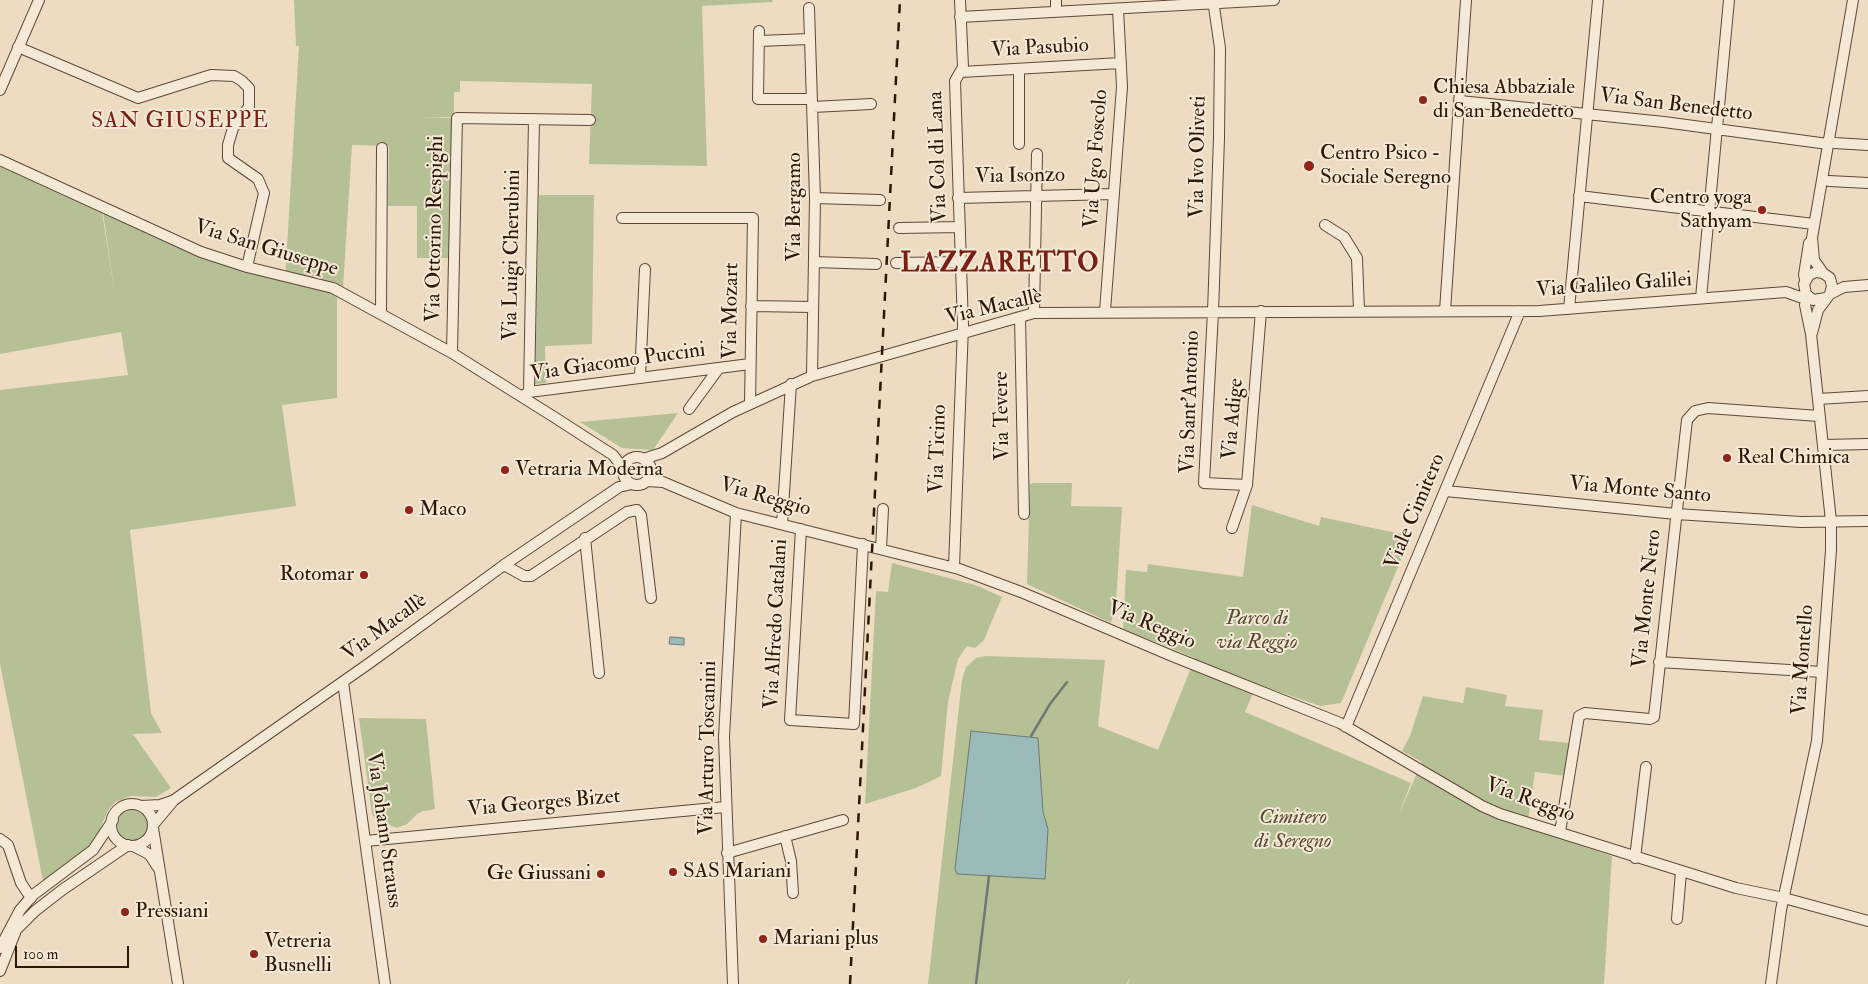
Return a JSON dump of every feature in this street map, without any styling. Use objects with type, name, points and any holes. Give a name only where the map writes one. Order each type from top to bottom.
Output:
[{"type":"street","points":[[0,90],[39,0]]},
{"type":"street","name":"Via Col di Lana","points":[[960,0],[961,72],[955,81],[963,333]]},
{"type":"street","points":[[1056,0],[1056,12]]},
{"type":"street","points":[[960,17],[1118,9],[1142,4],[1274,0]]},
{"type":"street","points":[[1445,311],[1466,0]]},
{"type":"street","points":[[1569,309],[1598,0]]},
{"type":"street","points":[[1701,298],[1729,0]]},
{"type":"street","points":[[1853,0],[1831,143],[1806,259],[1804,298],[1818,301],[1844,287],[1868,285]]},
{"type":"street","name":"Via Ivo Oliveti","points":[[1212,2],[1220,48],[1213,312]]},
{"type":"street","name":"Via Bergamo","points":[[809,8],[816,198],[812,376]]},
{"type":"street","name":"Via Ugo Foscolo","points":[[1105,311],[1112,194],[1122,87],[1118,9]]},
{"type":"street","points":[[809,39],[759,36],[758,99],[812,103],[872,104]]},
{"type":"street","points":[[18,48],[138,98],[211,75],[234,76],[242,81],[249,88],[248,107],[233,128],[228,144],[228,158],[258,179],[264,193],[247,267]]},
{"type":"street","name":"Via Pasubio","points":[[961,72],[1120,62]]},
{"type":"street","points":[[1019,69],[1019,144]]},
{"type":"street","name":"Via San Benedetto","points":[[1460,101],[1716,128],[1831,143],[1868,145]]},
{"type":"street","name":"Via Ottorino Respighi","points":[[452,353],[457,118],[590,120]]},
{"type":"street","name":"Via Luigi Cherubini","points":[[525,394],[534,119]]},
{"type":"street","points":[[380,314],[382,148]]},
{"type":"street","points":[[1034,313],[1037,154]]},
{"type":"street","name":"Via San Giuseppe","points":[[0,160],[201,252],[247,267],[333,288],[525,394],[613,455],[624,471]]},
{"type":"street","points":[[1829,180],[1868,183]]},
{"type":"street","name":"Via Isonzo","points":[[958,198],[1112,194]]},
{"type":"street","points":[[1579,196],[1814,224]]},
{"type":"street","points":[[816,198],[880,200]]},
{"type":"street","name":"Via Mozart","points":[[622,218],[753,218],[750,404]]},
{"type":"street","points":[[1325,225],[1344,237],[1357,258],[1359,311]]},
{"type":"street","points":[[899,228],[960,227]]},
{"type":"street","points":[[1812,238],[1814,260],[1832,286],[1828,296]]},
{"type":"street","points":[[814,262],[876,264]]},
{"type":"street","points":[[896,263],[961,262]]},
{"type":"street","points":[[640,378],[645,268]]},
{"type":"street","points":[[1805,281],[1813,272],[1826,275],[1844,287]]},
{"type":"street","name":"Via Galileo Galilei","points":[[1786,292],[1805,281]]},
{"type":"street","name":"Via Galileo Galilei","points":[[1445,311],[1569,309],[1786,292],[1804,298]]},
{"type":"street","name":"Via Montello","points":[[1811,334],[1818,310],[1828,296]]},
{"type":"street","name":"Via Montello","points":[[1771,984],[1784,898],[1817,740],[1831,521],[1811,334],[1804,298]]},
{"type":"street","points":[[751,306],[813,307]]},
{"type":"street","name":"Via Macallè","points":[[644,459],[662,453],[750,404],[812,376],[1034,313],[1105,311],[1445,311]]},
{"type":"street","name":"Via Adige","points":[[1232,528],[1247,485],[1261,311]]},
{"type":"street","name":"Viale Cimitero","points":[[1346,727],[1520,311]]},
{"type":"street","name":"Via Sant'Antonio","points":[[1213,312],[1204,483],[1247,485]]},
{"type":"street","name":"Via Tevere","points":[[1020,317],[1024,514]]},
{"type":"street","name":"Via Ticino","points":[[954,567],[963,333]]},
{"type":"street","name":"Via Giacomo Puccini","points":[[525,394],[750,364]]},
{"type":"street","name":"Via Giacomo Puccini","points":[[689,409],[719,368]]},
{"type":"street","points":[[782,524],[792,384]]},
{"type":"street","points":[[1818,400],[1868,396]]},
{"type":"street","name":"Via Monte Nero","points":[[1560,832],[1579,716],[1585,713],[1650,719],[1654,717],[1687,420],[1695,412],[1708,408],[1819,416]]},
{"type":"street","points":[[1823,445],[1868,444]]},
{"type":"street","name":"Via Macallè","points":[[651,470],[662,453]]},
{"type":"street","name":"Via San Giuseppe","points":[[613,455],[631,459]]},
{"type":"street","points":[[618,487],[624,471],[631,459],[644,459],[651,470],[646,481],[639,485],[632,484],[624,471]]},
{"type":"street","name":"Via Reggio","points":[[651,470],[663,482]]},
{"type":"street","name":"Via Reggio","points":[[646,481],[663,482],[736,513],[954,567],[1021,592],[1346,727],[1482,806],[1681,872],[1736,888],[1784,898],[1868,921]]},
{"type":"street","name":"Via Macallè","points":[[141,806],[160,805],[174,800],[343,682],[504,565],[618,487],[632,484]]},
{"type":"street","name":"Via Monte Santo","points":[[1446,491],[1676,514],[1801,522],[1868,520]]},
{"type":"street","points":[[881,549],[883,509]]},
{"type":"street","points":[[504,565],[524,576],[531,576],[585,538],[630,510],[637,510],[641,514],[651,598]]},
{"type":"street","name":"Via Arturo Toscanini","points":[[733,984],[725,807],[724,737],[736,513]]},
{"type":"street","name":"Via Alfredo Catalani","points":[[800,529],[790,720],[854,724],[863,544]]},
{"type":"street","points":[[585,538],[599,673]]},
{"type":"street","points":[[1659,662],[1822,672]]},
{"type":"street","name":"Via Johann Strauss","points":[[343,682],[386,984]]},
{"type":"street","points":[[1635,858],[1646,768]]},
{"type":"street","name":"Via Macallè","points":[[153,827],[174,800]]},
{"type":"street","points":[[0,971],[20,910],[44,887],[93,850],[118,810],[126,806],[141,806],[150,815],[153,827],[162,872],[178,984]]},
{"type":"street","name":"Via Georges Bizet","points":[[366,841],[725,807]]},
{"type":"street","points":[[113,820],[112,827],[116,838],[149,854],[162,872]]},
{"type":"street","points":[[727,853],[842,820]]},
{"type":"street","points":[[31,898],[41,898],[51,894],[86,868],[130,846],[144,842],[153,827]]},
{"type":"street","points":[[786,836],[791,861],[793,892]]},
{"type":"street","points":[[0,839],[8,845],[21,883],[31,898]]},
{"type":"street","points":[[1,942],[14,928],[55,895],[108,857]]},
{"type":"street","points":[[1677,919],[1681,872]]},
{"type":"street","points":[[21,883],[44,887]]},
{"type":"green space","points":[[294,0],[772,0],[773,2],[702,6],[707,166],[589,164],[592,84],[460,81],[460,92],[454,92],[454,117],[422,117],[453,118],[450,258],[417,258],[417,206],[388,206],[389,146],[352,145],[343,288],[337,297],[337,398],[282,405],[296,506],[130,530],[151,713],[162,733],[133,734],[171,788],[156,797],[131,796],[115,802],[108,810],[96,839],[89,849],[44,886],[0,664],[0,390],[128,375],[121,332],[0,354],[0,163],[101,206],[115,295],[102,206],[202,255],[285,280],[299,46],[296,46]]},
{"type":"green space","points":[[539,195],[594,195],[592,344],[545,346],[546,383],[535,384]]},
{"type":"green space","points":[[678,413],[653,450],[622,448],[580,422]]},
{"type":"green space","points":[[1072,483],[1071,506],[1122,507],[1116,603],[1111,623],[1027,584],[1030,484]]},
{"type":"green space","points":[[1252,505],[1319,526],[1321,517],[1411,536],[1341,703],[1320,706],[1257,684],[1245,712],[1411,783],[1399,814],[1422,762],[1402,751],[1410,736],[1423,696],[1463,703],[1466,687],[1507,695],[1505,706],[1543,710],[1539,740],[1570,743],[1565,776],[1535,772],[1527,828],[1612,856],[1604,984],[1128,984],[1130,977],[1127,984],[928,984],[962,680],[966,667],[976,658],[985,656],[1105,660],[1098,726],[1158,750],[1195,658],[1123,629],[1126,570],[1147,572],[1148,564],[1243,577]]},
{"type":"green space","points":[[892,563],[975,585],[1002,597],[984,640],[975,648],[967,646],[958,659],[948,702],[941,776],[916,788],[865,804],[876,591],[888,592]]},
{"type":"green space","points":[[359,718],[426,719],[435,809],[417,814],[407,824],[397,828],[375,819],[372,814]]},
{"type":"green space","points":[[133,809],[144,814],[149,825],[144,836],[133,841],[122,836],[117,825],[122,814]]},
{"type":"water","points":[[670,637],[684,638],[684,645],[669,644]]},
{"type":"water","points":[[971,731],[1038,738],[1043,812],[1048,829],[1045,879],[957,874],[955,869]]},
{"type":"waterway","points":[[1031,736],[1050,704],[1067,682]]},
{"type":"waterway","points":[[976,984],[989,876]]},
{"type":"railway","points":[[850,984],[900,0]]},
{"type":"place","name":"Chiesa Abbaziale di San Benedetto","points":[[1423,100]]},
{"type":"place","name":"Centro Psico - Sociale Seregno","points":[[1309,166]]},
{"type":"place","name":"Centro yoga Sathyam","points":[[1762,210]]},
{"type":"place","name":"Real Chimica","points":[[1727,458]]},
{"type":"place","name":"Vetraria Moderna","points":[[505,470]]},
{"type":"place","name":"Maco","points":[[409,510]]},
{"type":"place","name":"Rotomar","points":[[364,575]]},
{"type":"place","name":"SAS Mariani","points":[[673,872]]},
{"type":"place","name":"Ge Giussani","points":[[601,874]]},
{"type":"place","name":"Pressiani","points":[[125,912]]},
{"type":"place","name":"Mariani plus","points":[[763,939]]},
{"type":"place","name":"Vetreria Busnelli","points":[[254,954]]},
{"type":"district","name":"SAN GIUSEPPE","points":[[180,122]]},
{"type":"district","name":"LAZZARETTO","points":[[1000,265]]},
{"type":"park label","name":"Parco di via Reggio","points":[[1257,631]]},
{"type":"park label","name":"Cimitero di Seregno","points":[[1293,830]]}]
